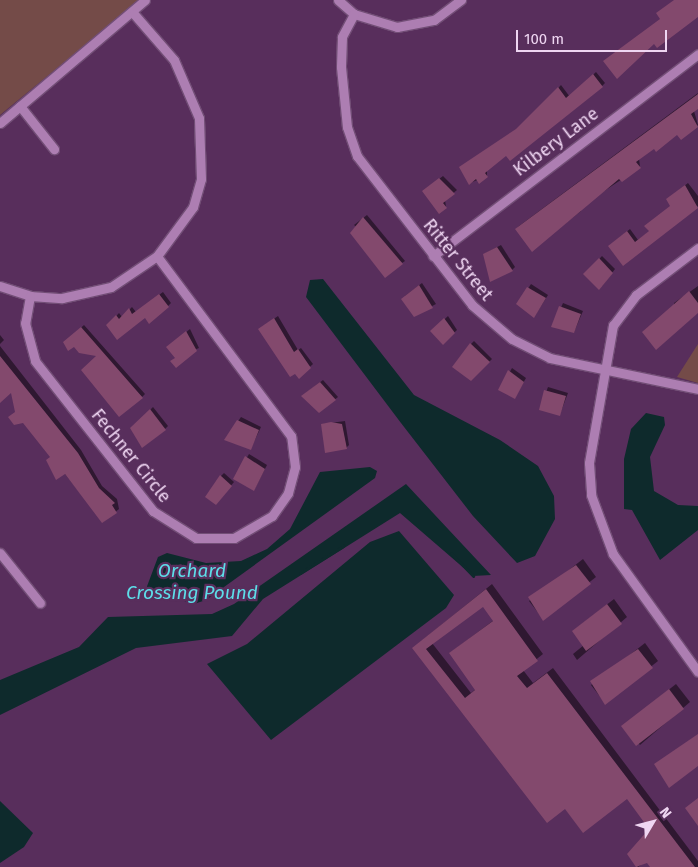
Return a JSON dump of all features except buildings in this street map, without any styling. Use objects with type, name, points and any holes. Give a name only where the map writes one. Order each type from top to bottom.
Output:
[{"type":"street","points":[[0,123],[134,14],[145,0]]},
{"type":"street","points":[[338,0],[354,14],[398,27],[434,20],[461,0]]},
{"type":"street","points":[[0,286],[30,296],[62,298],[111,286],[157,256],[193,207],[202,179],[204,146],[188,83],[157,37],[134,14]]},
{"type":"street","name":"Ritter Street","points":[[354,14],[342,37],[341,67],[352,141],[357,156],[480,314],[512,339],[550,358],[601,371],[698,389]]},
{"type":"street","name":"Kilbery Lane","points":[[433,256],[698,54]]},
{"type":"street","points":[[20,106],[54,149]]},
{"type":"street","points":[[698,248],[626,305],[609,334],[601,371],[589,463],[596,513],[619,566],[698,672]]},
{"type":"street","name":"Fechner Circle","points":[[30,296],[25,323],[35,361],[153,511],[196,538],[234,538],[272,516],[288,493],[295,467],[291,436],[157,256]]},
{"type":"street","points":[[1,556],[40,603]]},
{"type":"shaded area","points":[[0,0],[140,0],[0,115]]},
{"type":"shaded area","points":[[698,344],[698,383],[677,377]]},
{"type":"water","points":[[323,279],[414,395],[500,440],[538,466],[554,496],[555,519],[535,556],[517,563],[473,516],[401,423],[306,297],[310,280]]},
{"type":"water","points":[[646,413],[664,417],[665,425],[650,457],[654,491],[678,505],[698,506],[698,530],[660,560],[632,510],[624,509],[624,459],[631,429]]},
{"type":"water","name":"Orchard Crossing Pound","points":[[370,467],[377,471],[375,478],[206,600],[194,604],[146,589],[158,557],[167,553],[206,563],[241,561],[267,549],[290,529],[320,472]]},
{"type":"water","points":[[406,484],[491,575],[473,576],[400,513],[263,599],[232,636],[136,648],[0,715],[0,680],[79,647],[108,617],[212,614],[234,604]]},
{"type":"water","points":[[399,531],[454,595],[446,608],[271,740],[207,664],[247,644],[370,542]]},
{"type":"water","points":[[0,801],[33,833],[24,847],[0,863]]},
{"type":"waterway","points":[[300,573],[343,546]]},
{"type":"waterway","points":[[451,553],[473,576]]}]
